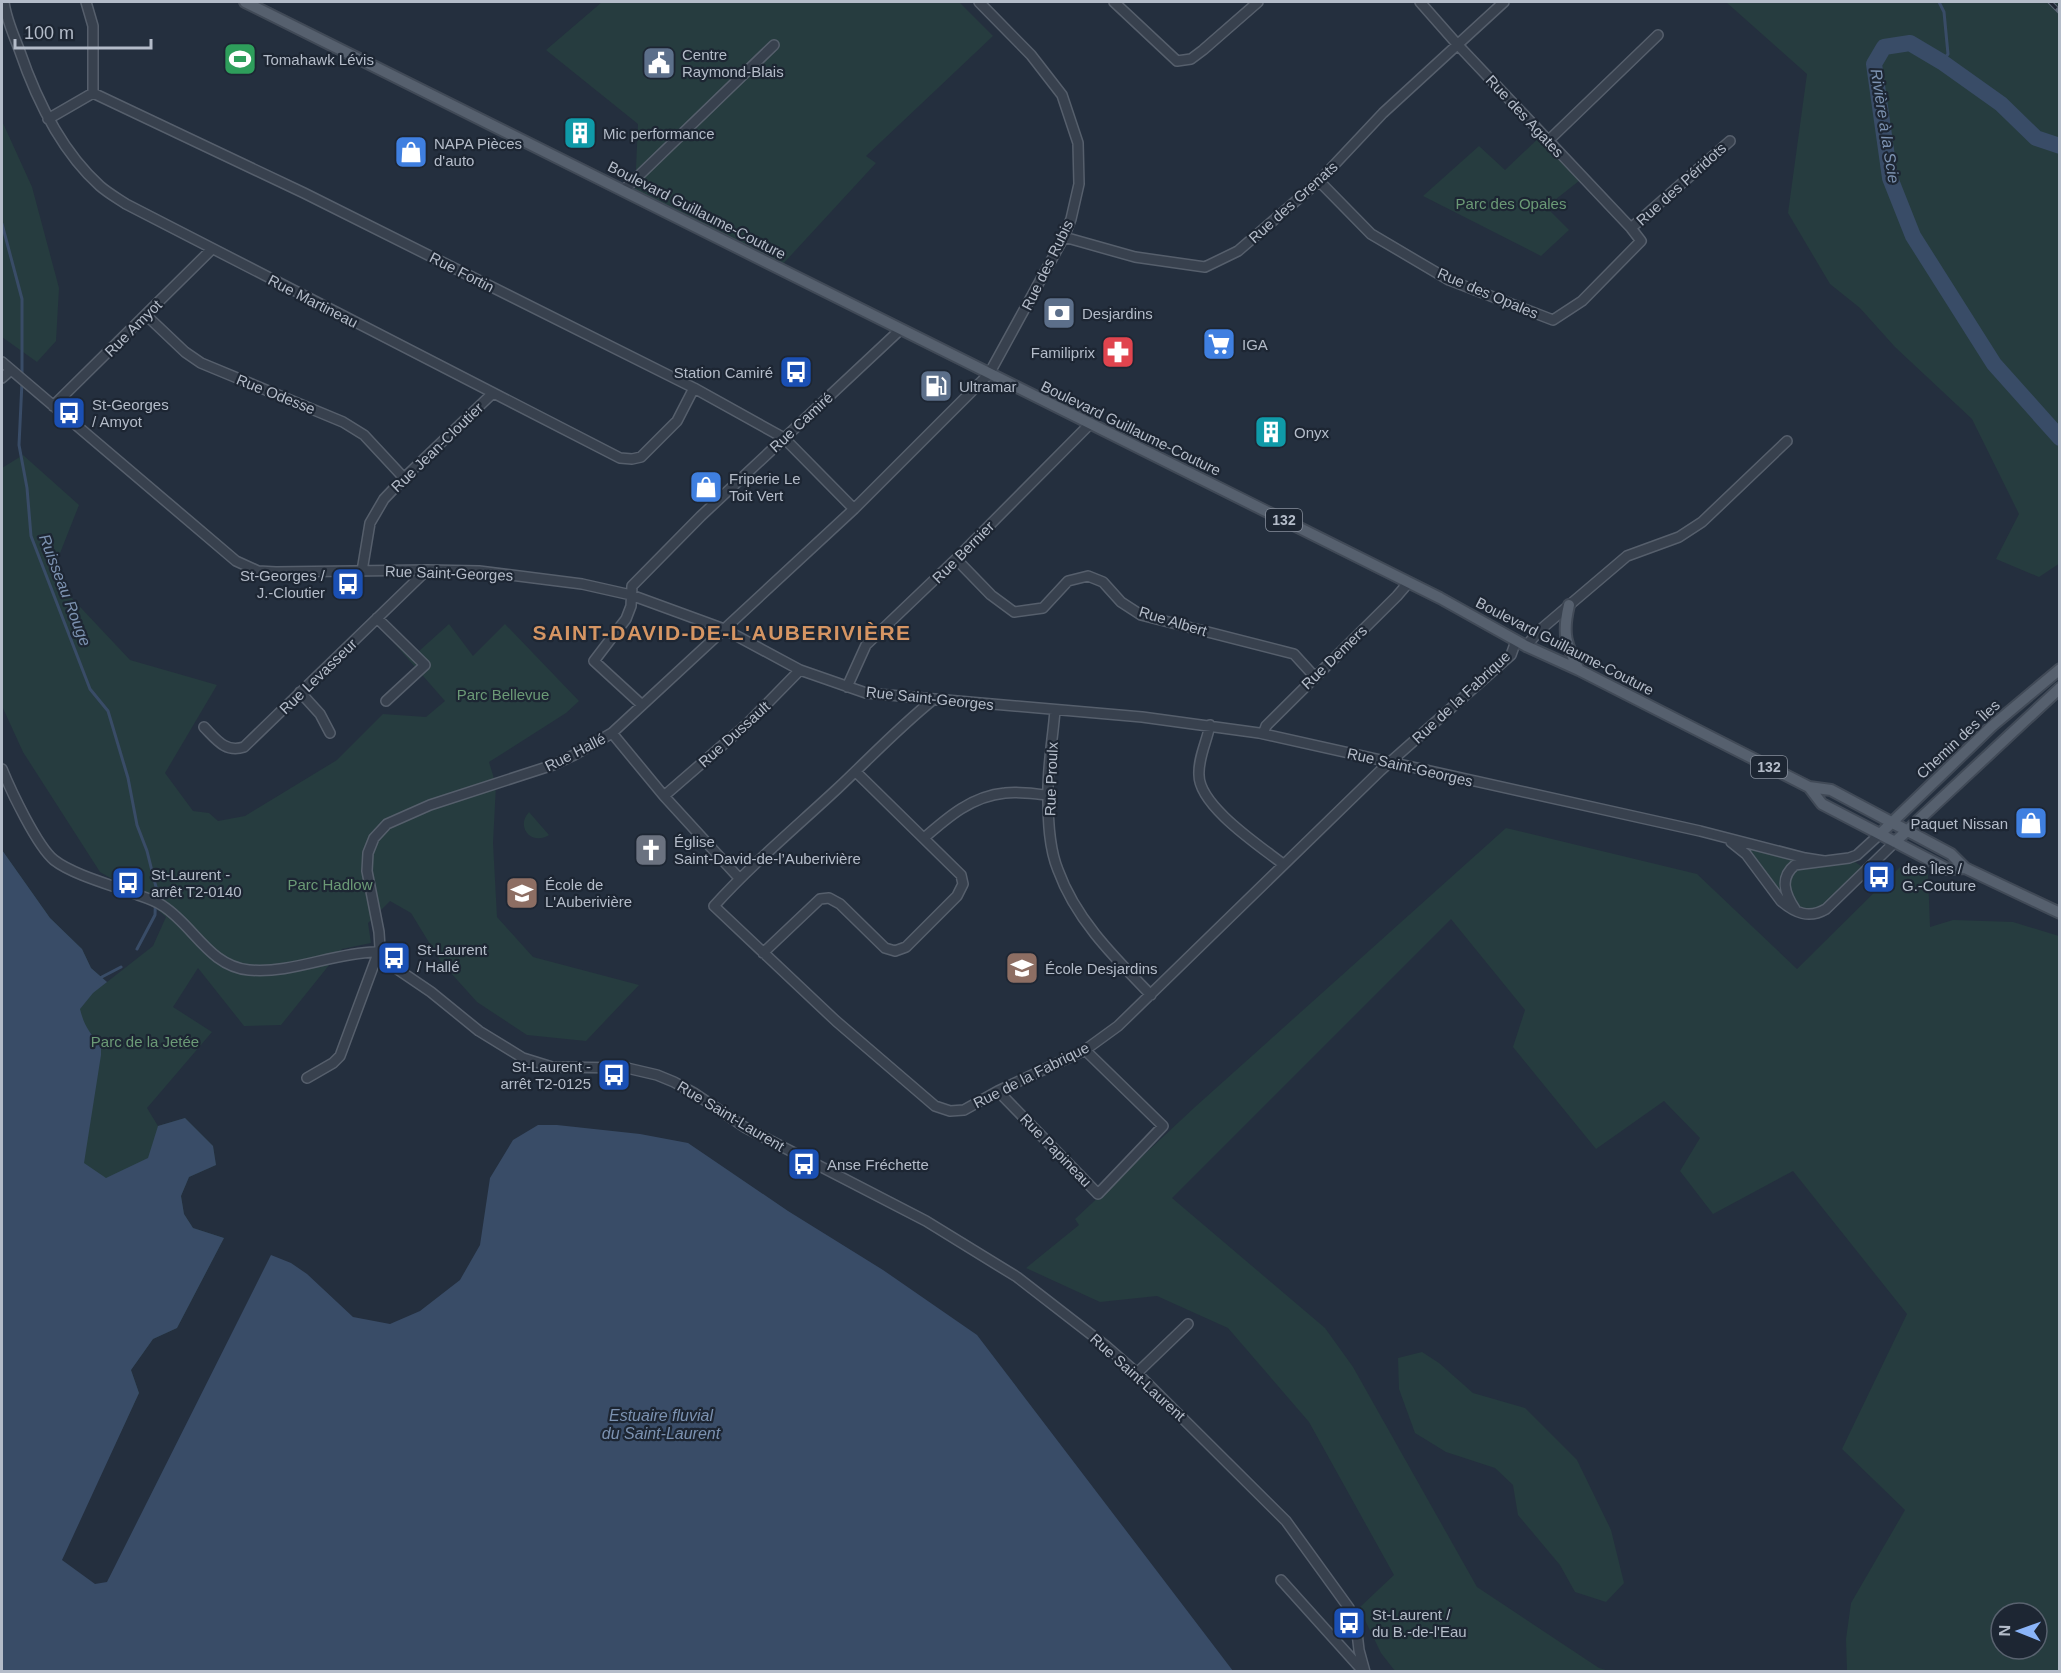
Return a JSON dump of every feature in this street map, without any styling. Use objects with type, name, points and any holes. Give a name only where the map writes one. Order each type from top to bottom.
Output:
[{"type":"main road","name":"Boulevard Guillaume-Couture","points":[[245,2],[989,375],[1409,582],[1521,644],[1579,670],[1809,788],[1831,790],[1951,854],[1965,868],[2060,913]]},
{"type":"main road","points":[[1569,605],[1564,635],[1579,670]]},
{"type":"main road","name":"Chemin des Îles","points":[[1880,834],[1992,726],[2060,669]]},
{"type":"main road","name":"Chemin des Îles","points":[[1895,842],[2060,688]]},
{"type":"main road","name":"Boulevard Guillaume-Couture","points":[[1809,788],[1822,804],[1947,869],[1965,868]]},
{"type":"street","name":"Rue Martineau","points":[[4,2],[5,12],[26,69],[48,119],[74,158],[100,187],[126,204],[620,458],[641,457],[677,421],[694,388]]},
{"type":"street","points":[[48,119],[93,93],[93,26],[86,2]]},
{"type":"street","name":"Rue des Rubis","points":[[979,2],[1031,55],[1062,95],[1078,143],[1079,184],[1071,219],[1064,237],[989,375]]},
{"type":"street","points":[[1114,2],[1177,61],[1191,59],[1258,2]]},
{"type":"street","name":"Rue des Agates","points":[[1420,2],[1632,228]]},
{"type":"street","name":"Rue des Grenats","points":[[1064,237],[1135,257],[1205,267],[1238,250],[1319,181],[1383,113],[1504,2]]},
{"type":"street","points":[[1548,141],[1658,35]]},
{"type":"street","points":[[624,190],[774,45]]},
{"type":"street","name":"Rue Fortin","points":[[93,93],[304,193],[694,388],[784,438],[854,509]]},
{"type":"street","name":"Rue des Péridots","points":[[1632,228],[1730,141]]},
{"type":"street","name":"Rue des Opales","points":[[1319,181],[1371,234],[1449,280],[1552,320],[1582,301],[1641,241],[1632,228]]},
{"type":"street","name":"Rue Amyot","points":[[53,406],[212,249]]},
{"type":"street","name":"Rue Odesse","points":[[146,315],[185,352],[201,363],[343,422],[364,435],[404,478]]},
{"type":"street","name":"Rue Camiré","points":[[642,705],[594,661],[626,619],[631,606],[632,585],[901,329]]},
{"type":"street","name":"Rue Saint-Georges","points":[[2,362],[236,561],[258,571],[479,571],[571,582],[631,595],[724,629],[801,670],[866,693],[1210,725],[1263,734],[1824,861]]},
{"type":"street","points":[[2,378],[11,370]]},
{"type":"street","name":"Rue Hallé","points":[[307,1078],[333,1063],[340,1056],[370,971],[378,956],[380,942],[367,871],[368,853],[374,838],[387,824],[430,805],[553,765],[612,733],[854,509],[989,375]]},
{"type":"street","name":"Rue Jean-Cloutier","points":[[362,571],[370,523],[384,499],[493,393]]},
{"type":"street","name":"Rue Bernier","points":[[848,687],[866,645],[956,559],[1090,424]]},
{"type":"street","name":"Rue de la Fabrique","points":[[740,878],[714,906],[836,1021],[935,1106],[950,1111],[963,1110],[1085,1050],[1118,1026],[1390,762],[1521,644],[1627,556],[1679,537],[1702,522],[1787,441]]},
{"type":"street","name":"Rue Albert","points":[[956,559],[991,595],[1014,612],[1043,608],[1068,581],[1088,576],[1103,582],[1121,602],[1141,615],[1294,654],[1314,676]]},
{"type":"street","name":"Rue Levasseur","points":[[204,727],[224,747],[236,750],[244,747],[427,570]]},
{"type":"street","name":"Rue Demers","points":[[1263,734],[1266,726],[1314,676],[1409,582]]},
{"type":"street","points":[[377,618],[425,665],[386,701]]},
{"type":"street","name":"Rue Dussault","points":[[664,796],[747,724],[801,670]]},
{"type":"street","points":[[300,692],[320,714],[330,734]]},
{"type":"street","points":[[612,733],[664,796],[740,878],[856,772],[902,725],[934,699]]},
{"type":"street","name":"Rue Proulx","points":[[1055,710],[1048,795],[1050,834],[1057,870],[1077,909],[1101,943],[1151,995]]},
{"type":"street","points":[[1210,725],[1198,777],[1208,800],[1228,820],[1283,864]]},
{"type":"street","points":[[2,769],[43,848],[54,860],[74,871],[160,903],[224,963],[248,970],[276,970],[359,953],[375,952],[378,956]]},
{"type":"street","points":[[763,953],[820,899],[829,898],[840,904],[885,948],[896,951],[906,947],[957,896],[963,884],[961,875],[856,772]]},
{"type":"street","points":[[924,838],[951,814],[979,799],[1006,793],[1048,795]]},
{"type":"street","name":"Rue Saint-Georges","points":[[1796,911],[1789,901],[1784,885],[1789,870],[1795,865],[1840,860],[1857,855],[1880,834]]},
{"type":"street","name":"Rue Saint-Georges","points":[[1727,839],[1746,854],[1781,901],[1796,911]]},
{"type":"street","points":[[1796,911],[1804,915],[1817,914],[1826,909],[1895,842]]},
{"type":"street","name":"Rue Saint-Laurent","points":[[378,956],[431,992],[479,1031],[523,1058],[552,1067],[610,1067],[657,1075],[694,1093],[746,1128],[916,1215],[1017,1277],[1137,1373],[1286,1521],[1340,1592],[1354,1616],[1364,1671]]},
{"type":"street","name":"Rue Papineau","points":[[998,1091],[1098,1194],[1163,1126],[1085,1050]]},
{"type":"street","points":[[1137,1373],[1188,1324]]},
{"type":"street","points":[[1281,1580],[1364,1671]]},
{"type":"green space","points":[[602,2],[959,2],[993,36],[866,156],[876,163],[782,265],[635,190],[638,124],[546,50]]},
{"type":"green space","points":[[1726,2],[2059,2],[2060,563],[2039,577],[1996,559],[2019,514],[1972,419],[1895,347],[1860,308],[1830,284],[1788,213],[1807,74]]},
{"type":"green space","points":[[2,121],[32,187],[59,288],[56,341],[37,362],[2,337]]},
{"type":"green space","name":"Parc des Opales","points":[[1543,134],[1584,177],[1546,207],[1569,230],[1541,256],[1423,196],[1479,146],[1505,170]]},
{"type":"green space","points":[[23,455],[79,505],[51,576],[130,660],[217,685],[165,773],[193,811],[209,813],[218,821],[245,816],[337,760],[383,714],[426,717],[445,701],[374,620],[381,614],[418,652],[449,624],[473,656],[505,624],[579,701],[566,713],[489,762],[496,785],[493,843],[497,917],[533,957],[639,985],[586,1041],[527,1035],[477,1002],[441,962],[411,913],[390,901],[368,923],[371,943],[342,949],[281,1025],[244,1026],[198,968],[173,1007],[212,1032],[147,1108],[158,1126],[185,1118],[213,1146],[216,1165],[189,1177],[181,1196],[184,1214],[193,1228],[224,1238],[177,1328],[153,1339],[131,1370],[139,1393],[103,1470],[2,850],[50,918],[82,949],[91,968],[107,982],[153,946],[166,917],[140,895],[100,872],[23,752],[2,706],[2,468]]},
{"type":"green space","points":[[529,812],[549,835],[537,838],[527,833],[524,823]]},
{"type":"green space","points":[[1506,828],[1697,874],[1797,969],[1900,867],[1912,866],[1928,874],[1930,927],[1953,920],[2013,922],[2059,936],[2059,1671],[1847,1671],[1846,1639],[1851,1603],[1905,1510],[1842,1449],[1907,1314],[1793,1171],[1713,1214],[1680,1171],[1700,1138],[1664,1101],[1596,1149],[1513,1047],[1525,1010],[1451,919],[1172,1198],[1325,1328],[1353,1367],[1477,1587],[1599,1668],[1609,1671],[1395,1671],[1381,1653],[1359,1608],[1394,1575],[1309,1422],[1228,1328],[1157,1296],[1100,1302],[1026,1268],[1079,1225],[1075,1219],[1195,1107]]},
{"type":"green space","points":[[1727,839],[1805,858],[1849,858],[1867,870],[1826,909],[1796,911]]},
{"type":"green space","points":[[1422,1352],[1439,1363],[1473,1393],[1525,1408],[1577,1460],[1611,1530],[1624,1583],[1606,1602],[1575,1592],[1560,1565],[1518,1515],[1513,1485],[1495,1468],[1446,1452],[1415,1433],[1399,1389],[1398,1358]]},
{"type":"water","name":"Estuaire fluvial du Saint-Laurent","points":[[2,850],[50,918],[82,949],[91,968],[107,982],[93,993],[80,1009],[83,1020],[93,1037],[101,1045],[84,1163],[106,1178],[148,1158],[158,1126],[185,1118],[213,1146],[216,1165],[189,1177],[181,1196],[184,1214],[193,1228],[224,1238],[177,1328],[153,1339],[131,1370],[139,1393],[62,1560],[95,1584],[107,1582],[271,1255],[291,1263],[307,1274],[353,1317],[390,1324],[420,1311],[460,1280],[480,1245],[490,1178],[513,1140],[538,1125],[557,1125],[640,1134],[688,1143],[788,1211],[883,1270],[977,1335],[1233,1671],[2,1671]]},
{"type":"waterway","points":[[1939,2],[1944,12],[1948,54],[1942,62]]},
{"type":"waterway","name":"Rivière à la Scie","points":[[2060,146],[2036,138],[2001,104],[1942,62],[1910,43],[1884,47],[1874,64],[1890,178],[1913,236],[1994,364],[2060,438]]},
{"type":"waterway","name":"Ruisseau Rouge","points":[[2,224],[22,299],[22,376]]},
{"type":"waterway","name":"Ruisseau Rouge","points":[[22,382],[19,445],[27,488],[31,536],[90,689],[108,711],[128,778],[137,825],[147,851],[156,887],[155,915],[137,949]]},
{"type":"waterway","name":"Ruisseau Rouge","points":[[98,979],[121,967]]},
{"type":"railway","points":[[2050,2],[2060,12]]},
{"type":"place","name":"Tomahawk Lévis","points":[[240,59]]},
{"type":"place","name":"Centre Raymond-Blais","points":[[659,63]]},
{"type":"place","name":"Mic performance","points":[[580,133]]},
{"type":"place","name":"NAPA Pièces d'auto","points":[[411,152]]},
{"type":"place","name":"Desjardins","points":[[1059,313]]},
{"type":"place","name":"IGA","points":[[1219,344]]},
{"type":"place","name":"Familiprix","points":[[1118,352]]},
{"type":"place","name":"Station Camiré","points":[[796,372]]},
{"type":"place","name":"Ultramar","points":[[936,386]]},
{"type":"place","name":"St-Georges / Amyot","points":[[69,413]]},
{"type":"place","name":"Onyx","points":[[1271,432]]},
{"type":"place","name":"Friperie Le Toit Vert","points":[[706,487]]},
{"type":"place","name":"St-Georges / J.-Cloutier","points":[[348,584]]},
{"type":"place","name":"Paquet Nissan","points":[[2031,823]]},
{"type":"place","name":"Église Saint-David-de-l’Auberivière","points":[[651,850]]},
{"type":"place","name":"des Îles / G.-Couture","points":[[1879,877]]},
{"type":"place","name":"St-Laurent - arrêt T2-0140","points":[[128,883]]},
{"type":"place","name":"École de L'Auberivière","points":[[522,893]]},
{"type":"place","name":"St-Laurent / Hallé","points":[[394,958]]},
{"type":"place","name":"École Desjardins","points":[[1022,968]]},
{"type":"place","name":"St-Laurent - arrêt T2-0125","points":[[614,1075]]},
{"type":"place","name":"Anse Fréchette","points":[[804,1164]]},
{"type":"place","name":"St-Laurent / du B.-de-l'Eau","points":[[1349,1623]]},
{"type":"district","name":"SAINT-DAVID-DE-L'AUBERIVIÈRE","points":[[722,632]]},
{"type":"park label","name":"Parc Bellevue","points":[[503,694]]},
{"type":"park label","name":"Parc Hadlow","points":[[330,884]]},
{"type":"park label","name":"Parc de la Jetée","points":[[145,1041]]}]
